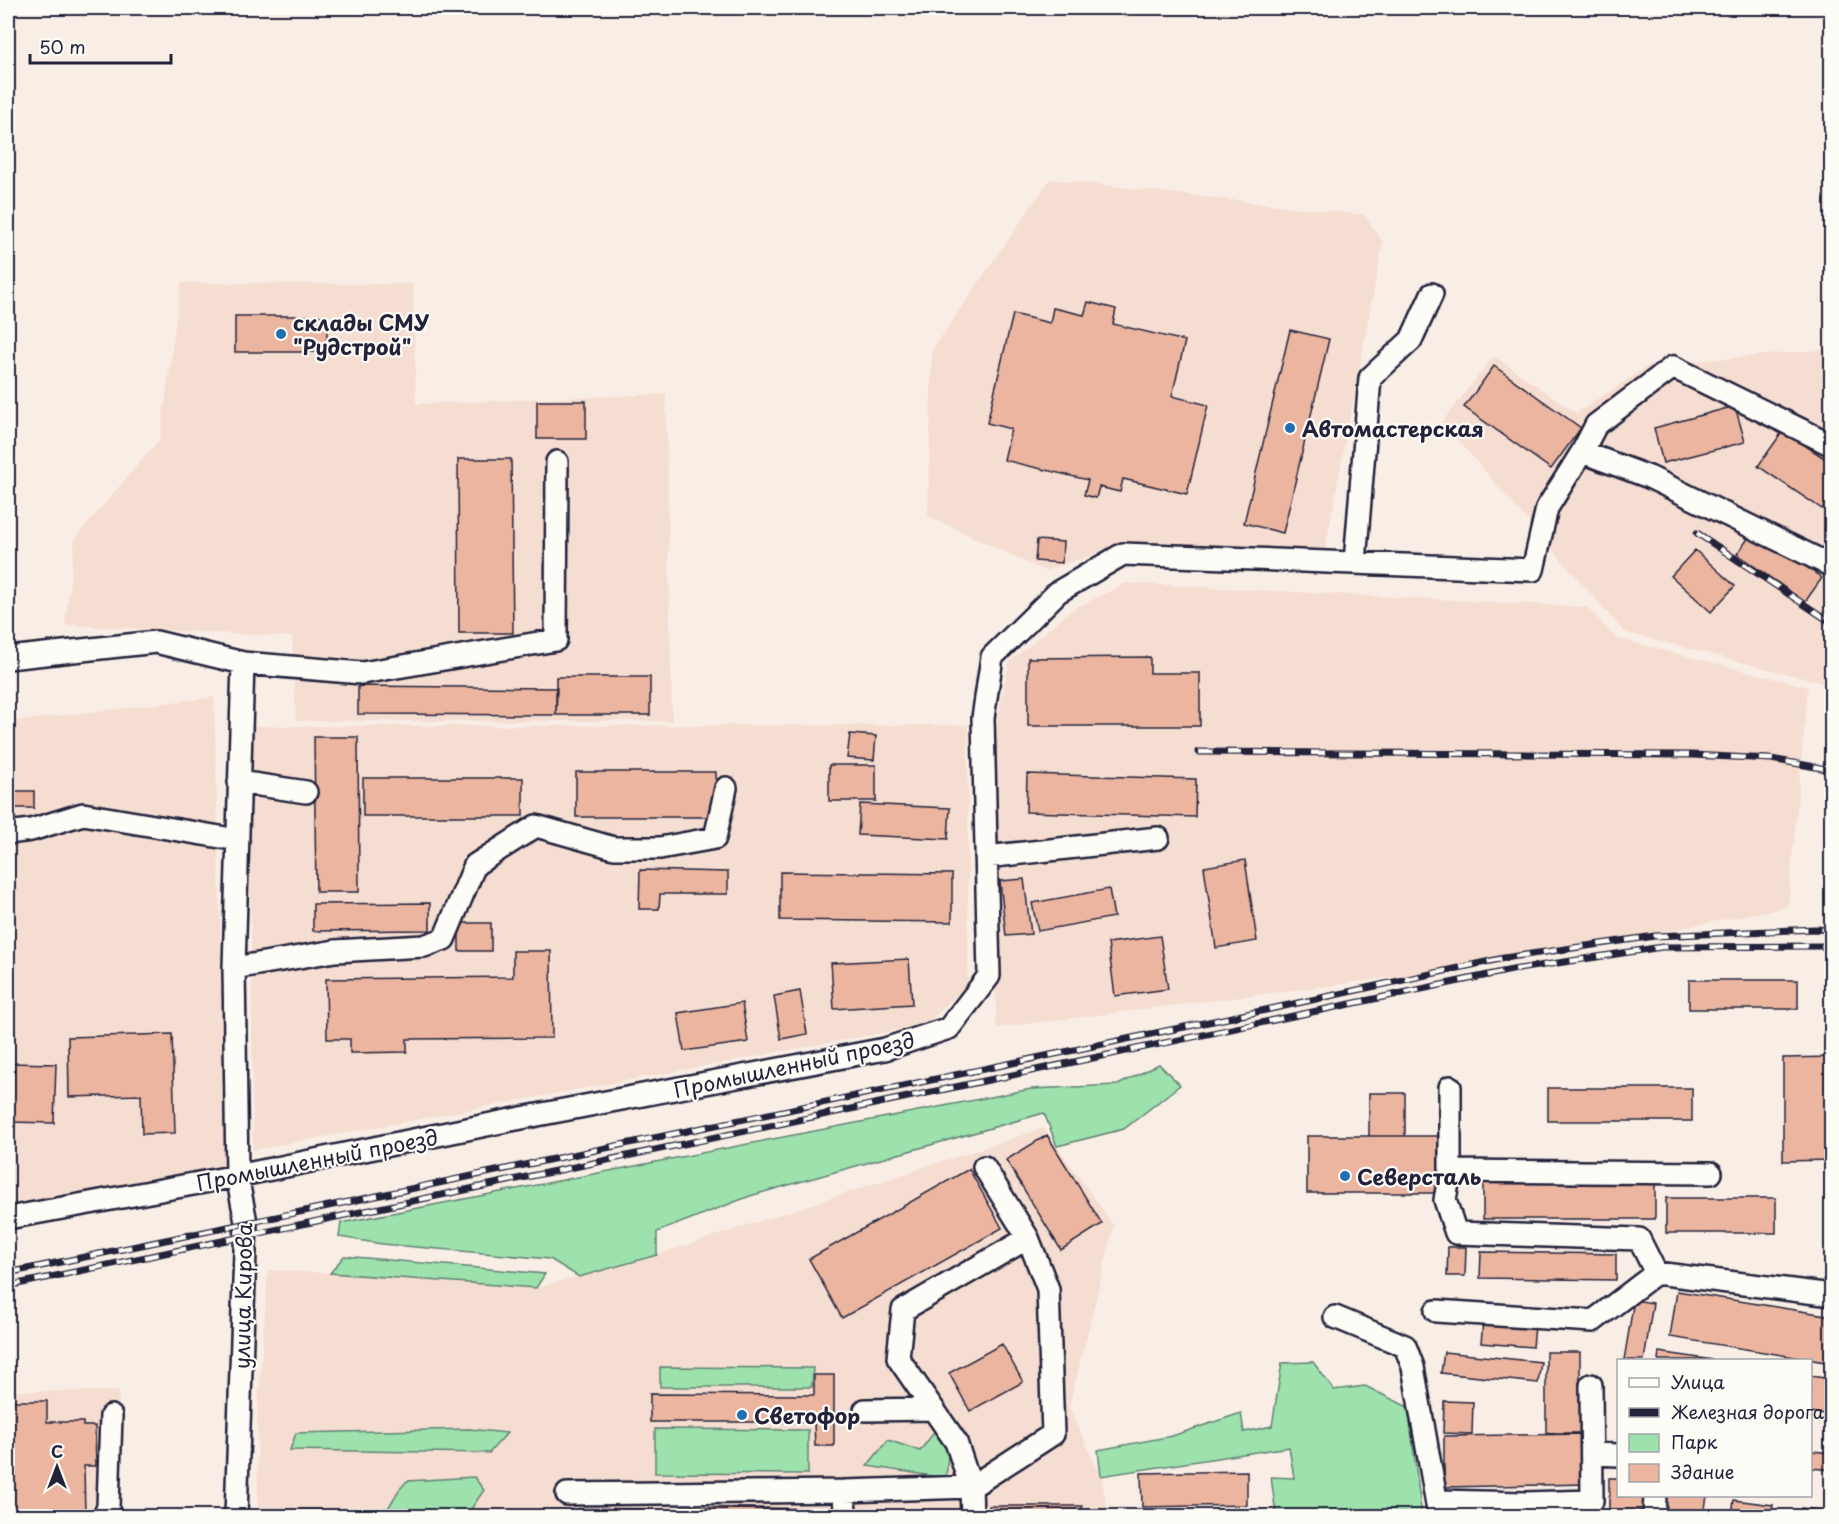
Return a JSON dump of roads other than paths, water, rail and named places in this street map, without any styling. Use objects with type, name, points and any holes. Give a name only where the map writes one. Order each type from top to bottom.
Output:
[{"type":"street","points":[[1355,562],[1370,378],[1411,340],[1432,294]]},
{"type":"street","points":[[1832,445],[1672,367],[1596,425],[1582,453],[1649,477],[1832,566]]},
{"type":"street","name":"Промышленный проезд","points":[[8,1218],[237,1176],[511,1120],[885,1049],[949,1028],[989,976],[983,718],[992,657],[1058,592],[1123,554],[1533,570],[1547,508],[1582,453]]},
{"type":"street","points":[[8,658],[156,642],[243,663],[362,673],[556,640],[557,462]]},
{"type":"street","name":"улица Кирова","points":[[236,1516],[246,1222],[237,1176],[234,968],[243,663]]},
{"type":"street","points":[[239,782],[306,792]]},
{"type":"street","points":[[234,968],[336,951],[424,946],[444,939],[475,865],[536,826],[614,848],[660,848],[715,838],[726,788]]},
{"type":"street","points":[[8,833],[31,830],[83,814],[238,840]]},
{"type":"street","points":[[986,857],[1158,838]]},
{"type":"street","points":[[1450,1087],[1450,1171],[1445,1200],[1456,1233],[1639,1239],[1656,1273]]},
{"type":"street","points":[[567,1494],[844,1491],[970,1487],[1053,1434],[1048,1289],[1028,1238],[984,1167]]},
{"type":"street","points":[[1450,1171],[1712,1173]]},
{"type":"street","points":[[972,1516],[970,1487],[956,1442],[898,1358],[903,1310],[1028,1238]]},
{"type":"street","points":[[1436,1311],[1593,1321],[1656,1273],[1832,1295]]},
{"type":"street","points":[[1335,1317],[1405,1346],[1413,1367],[1438,1509],[1525,1510],[1592,1501],[1591,1385]]},
{"type":"street","points":[[865,1410],[933,1409]]},
{"type":"street","points":[[104,1516],[108,1507],[111,1416]]},
{"type":"street","points":[[1593,1454],[1617,1455]]},
{"type":"street","points":[[844,1491],[845,1516]]},
{"type":"street","points":[[1654,1516],[1655,1497]]},
{"type":"railway","points":[[1697,533],[1832,623]]},
{"type":"railway","points":[[1199,752],[1692,755],[1771,759],[1832,770]]},
{"type":"railway","points":[[8,1273],[1504,958],[1655,936],[1832,930]]},
{"type":"railway","points":[[8,1286],[1512,970],[1662,947],[1832,946]]},
{"type":"place","name":"склады СМУ \"Рудстрой\"","points":[[281,334]]},
{"type":"place","name":"Автомастерская","points":[[1290,428]]},
{"type":"place","name":"Северсталь","points":[[1345,1176]]},
{"type":"place","name":"Светофор","points":[[742,1415]]}]
